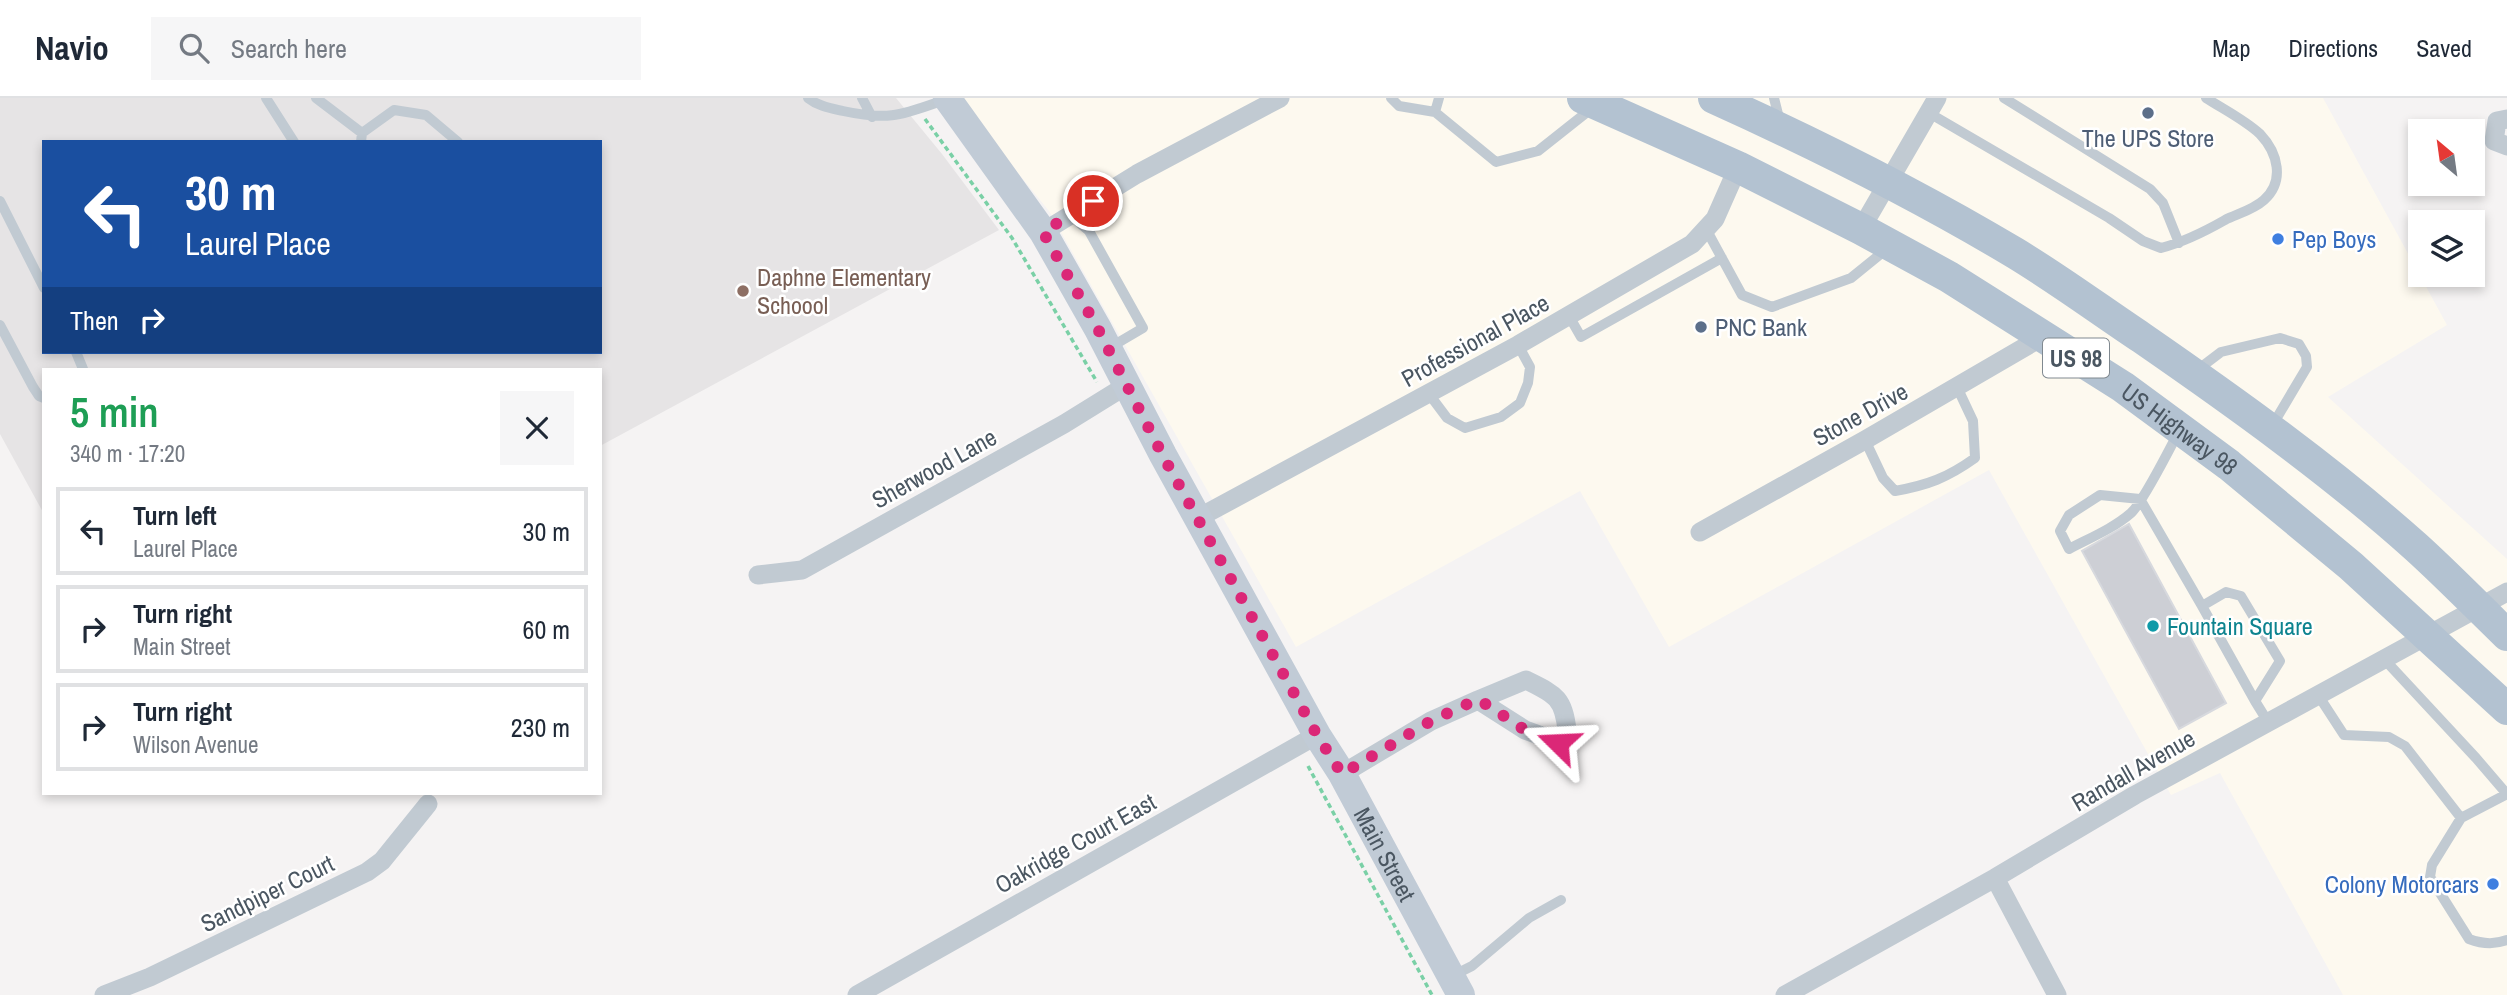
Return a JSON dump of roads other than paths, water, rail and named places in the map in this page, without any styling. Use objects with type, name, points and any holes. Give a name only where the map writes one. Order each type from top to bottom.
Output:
[{"type":"main road","name":"Main Street","points":[[947,98],[1043,232],[1108,348],[1117,391],[1198,518],[1307,740],[1342,774],[1448,989]]},
{"type":"main road","name":"US 98","points":[[1717,98],[1888,183],[2015,253],[2269,429],[2415,547],[2507,635]]},
{"type":"main road","name":"US Highway 98","points":[[1590,101],[1738,167],[1861,229],[1949,277],[2123,387],[2229,465],[2351,566],[2507,709]]},
{"type":"street","points":[[1043,232],[1137,174],[1280,98]]},
{"type":"street","points":[[1861,229],[1932,103]]},
{"type":"street","points":[[2507,119],[2497,121],[2494,141],[2507,146]]},
{"type":"street","name":"Professional Place","points":[[1198,518],[1518,345],[1692,244],[1715,219],[1738,167]]},
{"type":"street","name":"Stone Drive","points":[[1700,531],[1865,440],[2042,337]]},
{"type":"street","name":"Sherwood Lane","points":[[758,575],[802,570],[1064,425],[1117,391]]},
{"type":"street","name":"Randall Avenue","points":[[1785,995],[2135,796],[2507,592]]},
{"type":"street","points":[[1342,774],[1431,721],[1478,699]]},
{"type":"street","name":"Oakridge Court East","points":[[857,995],[1307,740]]},
{"type":"street","name":"Sandpiper Court","points":[[104,995],[150,977],[367,872],[382,862],[428,804]]},
{"type":"street","points":[[1995,878],[2057,995]]},
{"type":"lane","points":[[265,98],[293,140]]},
{"type":"lane","points":[[316,98],[361,138],[394,110],[426,115],[456,140]]},
{"type":"lane","points":[[808,98],[816,104],[872,117],[900,116],[947,98]]},
{"type":"lane","points":[[862,98],[872,117]]},
{"type":"lane","points":[[1391,98],[1399,106],[1435,112],[1496,162],[1538,152],[1590,101]]},
{"type":"lane","points":[[1435,112],[1439,98]]},
{"type":"lane","points":[[1774,98],[1783,129]]},
{"type":"lane","points":[[2004,98],[2150,189],[2163,203],[2179,243]]},
{"type":"lane","points":[[1932,103],[2143,241],[2161,248],[2179,243],[2263,201],[2276,186],[2278,166],[2271,148],[2259,133],[2206,98]]},
{"type":"lane","points":[[0,201],[42,284]]},
{"type":"lane","points":[[1070,215],[1089,231],[1143,328],[1108,348]]},
{"type":"lane","points":[[1706,229],[1742,295],[1772,307],[1851,278],[1891,246]]},
{"type":"lane","points":[[1569,316],[1581,337],[1722,258]]},
{"type":"lane","points":[[0,325],[33,387],[42,397]]},
{"type":"lane","points":[[2193,374],[2221,352],[2280,338],[2299,344],[2306,356],[2307,367],[2269,429]]},
{"type":"lane","points":[[1429,394],[1447,418],[1465,428],[1501,416],[1520,404],[1528,383],[1530,367],[1518,345]]},
{"type":"lane","points":[[1865,440],[1883,478],[1895,491],[1927,486],[1960,468],[1975,458],[1973,421],[1957,387]]},
{"type":"lane","points":[[2140,499],[2100,495],[2069,514],[2060,531],[2069,549],[2133,512],[2180,429]]},
{"type":"lane","points":[[2140,499],[2268,722]]},
{"type":"lane","points":[[2202,606],[2226,593],[2241,596],[2280,661],[2255,701]]},
{"type":"lane","points":[[2384,659],[2506,794],[2461,818],[2432,865],[2430,877],[2469,939],[2479,943],[2498,944],[2507,940]]},
{"type":"lane","points":[[2318,695],[2344,735],[2389,737],[2405,746],[2461,818]]},
{"type":"lane","points":[[1448,989],[1529,918],[1562,900]]},
{"type":"place","name":"The UPS Store","points":[[2148,113]]},
{"type":"place","name":"Pep Boys","points":[[2278,239]]},
{"type":"place","name":"Daphne Elementary Schoool","points":[[743,291]]},
{"type":"place","name":"PNC Bank","points":[[1701,327]]},
{"type":"place","name":"Fountain Square","points":[[2153,626]]},
{"type":"place","name":"Colony Motorcars","points":[[2493,884]]}]
